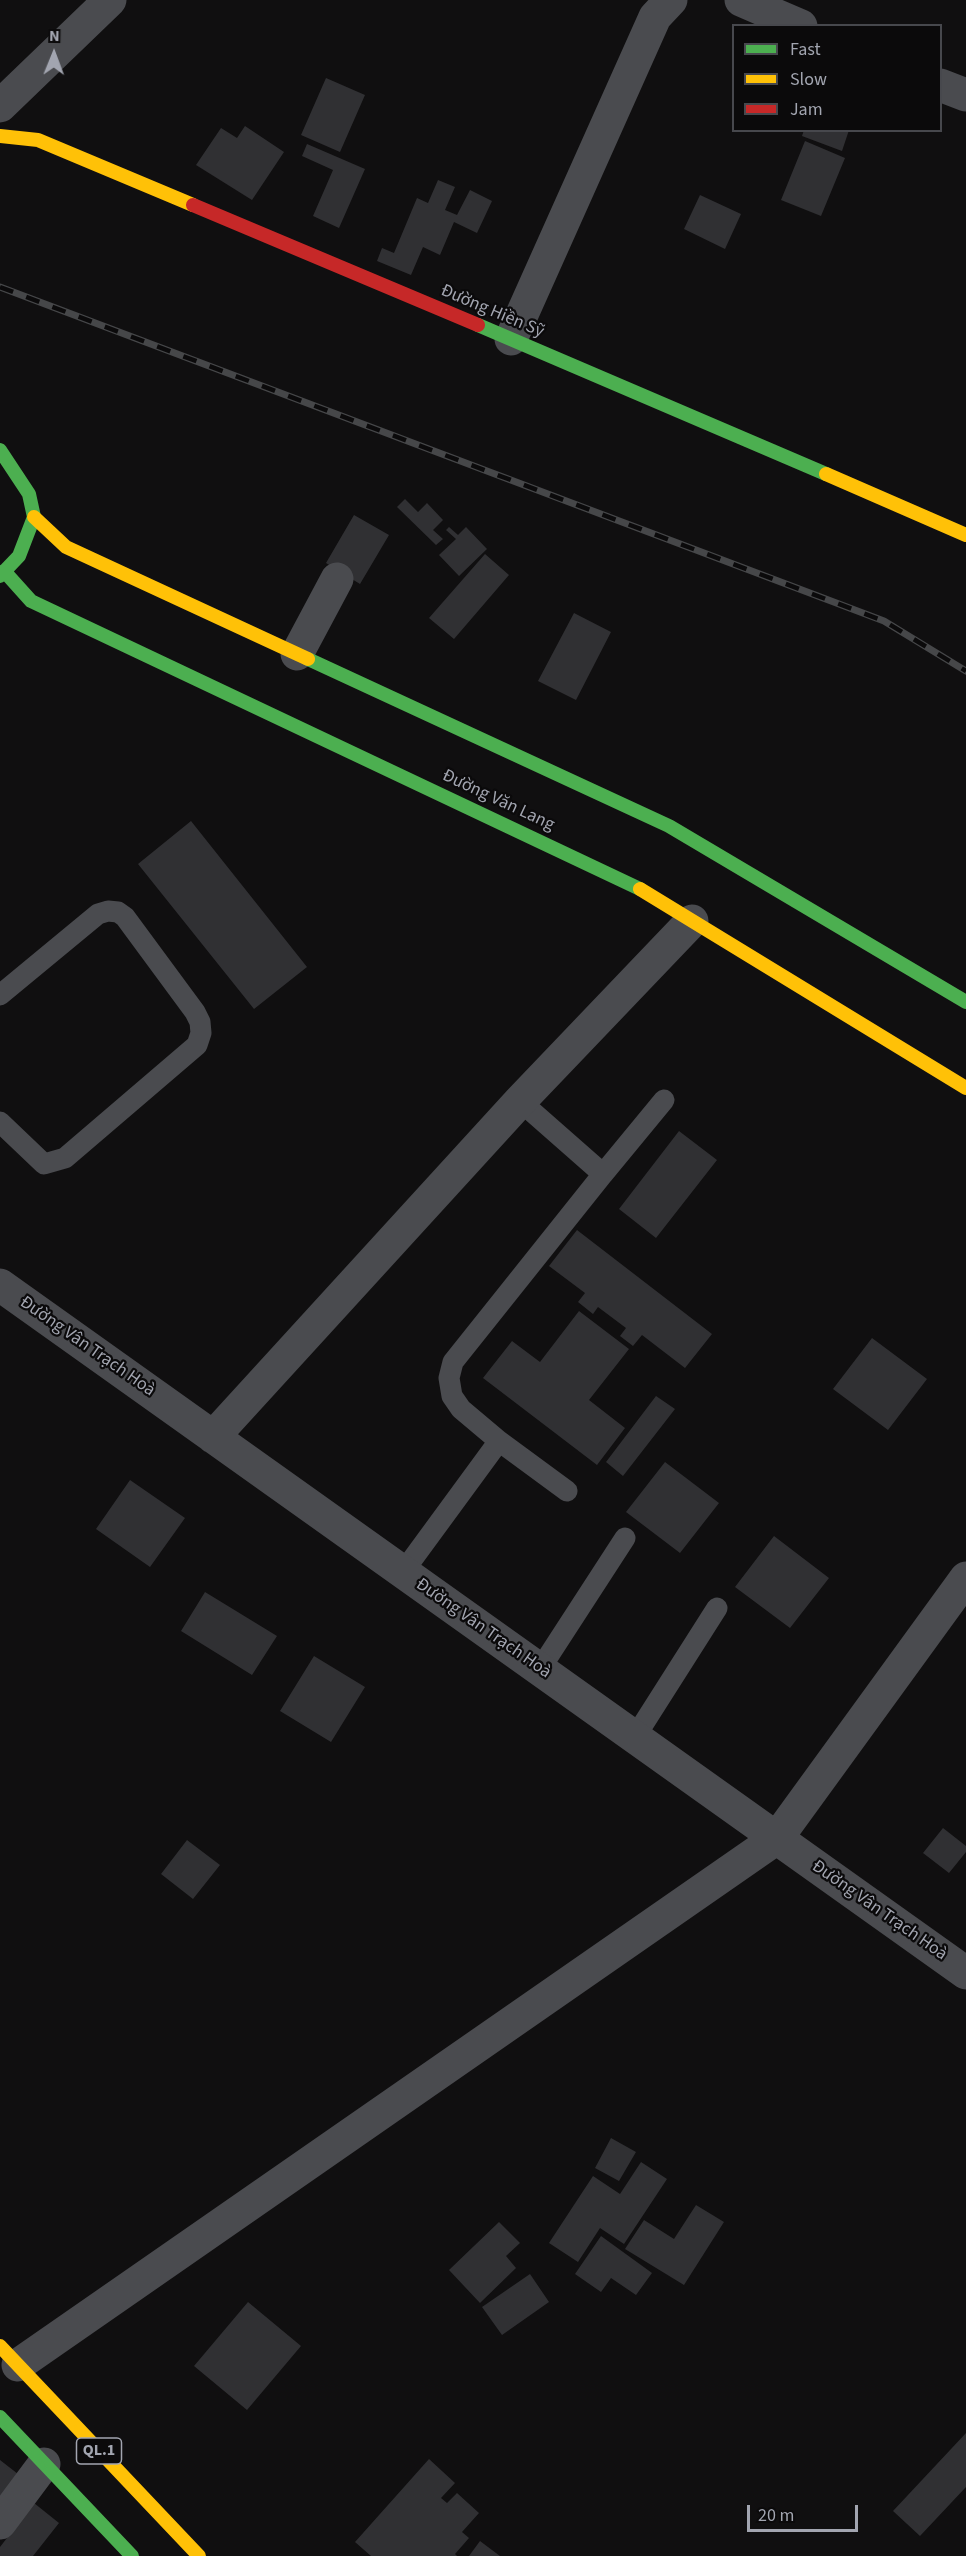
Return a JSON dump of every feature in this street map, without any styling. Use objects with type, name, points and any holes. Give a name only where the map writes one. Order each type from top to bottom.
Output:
[{"type":"main road","name":"Đường Hiền Sỹ","points":[[0,136],[38,140],[511,339],[966,535]]},
{"type":"main road","points":[[0,450],[29,494],[34,518],[19,556],[2,573]]},
{"type":"main road","points":[[34,518],[66,547],[669,826],[966,1002]]},
{"type":"main road","name":"Đường Văn Lang","points":[[2,573],[31,601],[626,881],[966,1088]]},
{"type":"main road","name":"QL.1","points":[[9,2361],[199,2556]]},
{"type":"main road","name":"QL.1","points":[[0,2417],[132,2556]]},
{"type":"street","points":[[0,106],[110,0]]},
{"type":"street","points":[[511,339],[655,17],[671,0]]},
{"type":"street","points":[[741,0],[796,24]]},
{"type":"street","points":[[942,86],[966,96]]},
{"type":"street","points":[[297,654],[337,579]]},
{"type":"street","points":[[213,1437],[520,1101],[692,921]]},
{"type":"street","name":"Đường Vân Trạch Hoà","points":[[0,1285],[966,1973]]},
{"type":"street","points":[[9,2361],[777,1838],[966,1578]]},
{"type":"street","points":[[0,2523],[44,2464]]},
{"type":"lane","points":[[0,995],[98,914],[108,911],[118,912],[125,916],[195,1012],[200,1022],[201,1033],[197,1045],[65,1158],[44,1164],[0,1122]]},
{"type":"lane","points":[[567,1491],[499,1441],[461,1409],[452,1396],[449,1378],[453,1362],[664,1100]]},
{"type":"lane","points":[[520,1101],[603,1174]]},
{"type":"lane","points":[[403,1572],[499,1441]]},
{"type":"lane","points":[[540,1669],[625,1538]]},
{"type":"lane","points":[[635,1737],[717,1608]]},
{"type":"building","points":[[326,78],[365,95],[340,152],[301,135]]},
{"type":"building","points":[[245,126],[284,152],[252,200],[196,165],[221,128],[237,138]]},
{"type":"building","points":[[803,132],[848,132],[842,151],[802,136]]},
{"type":"building","points":[[805,141],[845,158],[821,216],[781,200]]},
{"type":"building","points":[[307,144],[365,169],[339,228],[313,216],[333,170],[302,156]]},
{"type":"building","points":[[438,180],[455,187],[445,210],[457,215],[470,190],[492,201],[477,233],[454,222],[440,255],[423,247],[411,275],[377,261],[382,248],[394,253],[417,198],[428,203]]},
{"type":"building","points":[[700,195],[741,214],[725,249],[684,229]]},
{"type":"building","points":[[405,499],[418,512],[427,503],[443,520],[433,530],[443,539],[436,545],[397,507]]},
{"type":"building","points":[[354,515],[389,535],[360,584],[326,563]]},
{"type":"building","points":[[449,527],[458,535],[466,527],[487,549],[459,576],[439,555],[456,539],[446,530]]},
{"type":"building","points":[[485,554],[509,575],[454,639],[429,618]]},
{"type":"building","points":[[574,613],[611,632],[576,700],[538,681]]},
{"type":"building","points":[[191,821],[307,967],[254,1009],[138,864]]},
{"type":"building","points":[[679,1131],[717,1160],[656,1238],[619,1209]]},
{"type":"building","points":[[577,1230],[712,1334],[685,1368],[642,1335],[633,1346],[620,1336],[626,1328],[598,1307],[593,1314],[578,1302],[585,1293],[549,1266]]},
{"type":"building","points":[[579,1311],[629,1349],[589,1400],[625,1428],[597,1465],[483,1378],[512,1341],[540,1362]]},
{"type":"building","points":[[872,1338],[927,1379],[888,1430],[833,1389]]},
{"type":"building","points":[[656,1396],[675,1409],[623,1476],[606,1462]]},
{"type":"building","points":[[665,1462],[719,1503],[680,1553],[626,1512]]},
{"type":"building","points":[[130,1480],[185,1518],[150,1567],[96,1529]]},
{"type":"building","points":[[774,1536],[829,1578],[790,1628],[735,1587]]},
{"type":"building","points":[[205,1592],[277,1636],[252,1675],[181,1631]]},
{"type":"building","points":[[314,1656],[365,1687],[331,1742],[280,1711]]},
{"type":"building","points":[[943,1828],[966,1846],[966,1852],[949,1873],[923,1853]]},
{"type":"building","points":[[187,1840],[220,1865],[193,1899],[161,1874]]},
{"type":"building","points":[[611,2138],[636,2152],[619,2181],[595,2168]]},
{"type":"building","points":[[641,2162],[667,2179],[624,2244],[600,2228],[578,2262],[549,2243],[593,2176],[620,2194]]},
{"type":"building","points":[[696,2205],[724,2222],[684,2285],[625,2249],[644,2220],[674,2239]]},
{"type":"building","points":[[499,2222],[520,2243],[506,2256],[516,2268],[480,2303],[449,2270]]},
{"type":"building","points":[[601,2236],[652,2273],[636,2295],[611,2278],[601,2292],[575,2274]]},
{"type":"building","points":[[530,2274],[549,2302],[502,2335],[482,2307]]},
{"type":"building","points":[[248,2302],[301,2346],[247,2410],[194,2366]]},
{"type":"building","points":[[966,2433],[966,2487],[920,2536],[893,2511]]},
{"type":"building","points":[[429,2459],[455,2483],[441,2498],[447,2503],[457,2493],[479,2513],[462,2532],[469,2538],[455,2554],[457,2556],[371,2556],[355,2542]]},
{"type":"building","points":[[0,2460],[18,2474],[0,2498]]},
{"type":"building","points":[[34,2503],[59,2523],[33,2556],[0,2556],[0,2547]]},
{"type":"building","points":[[480,2541],[500,2556],[469,2556]]},
{"type":"railway","points":[[0,287],[884,621],[966,671]]},
{"type":"traffic: fast","points":[[478,325],[826,474]]},
{"type":"traffic: fast","points":[[0,450],[29,494],[34,517],[19,556],[0,576]]},
{"type":"traffic: fast","points":[[4,571],[31,601],[640,889]]},
{"type":"traffic: fast","points":[[308,659],[669,826],[966,1002]]},
{"type":"traffic: fast","points":[[0,2417],[132,2556]]},
{"type":"traffic: slow","points":[[0,136],[38,140],[193,205]]},
{"type":"traffic: slow","points":[[826,474],[966,535]]},
{"type":"traffic: slow","points":[[34,517],[66,547],[308,659]]},
{"type":"traffic: slow","points":[[640,889],[966,1088]]},
{"type":"traffic: slow","points":[[0,2346],[199,2556]]},
{"type":"traffic: jam","points":[[193,205],[478,325]]}]
